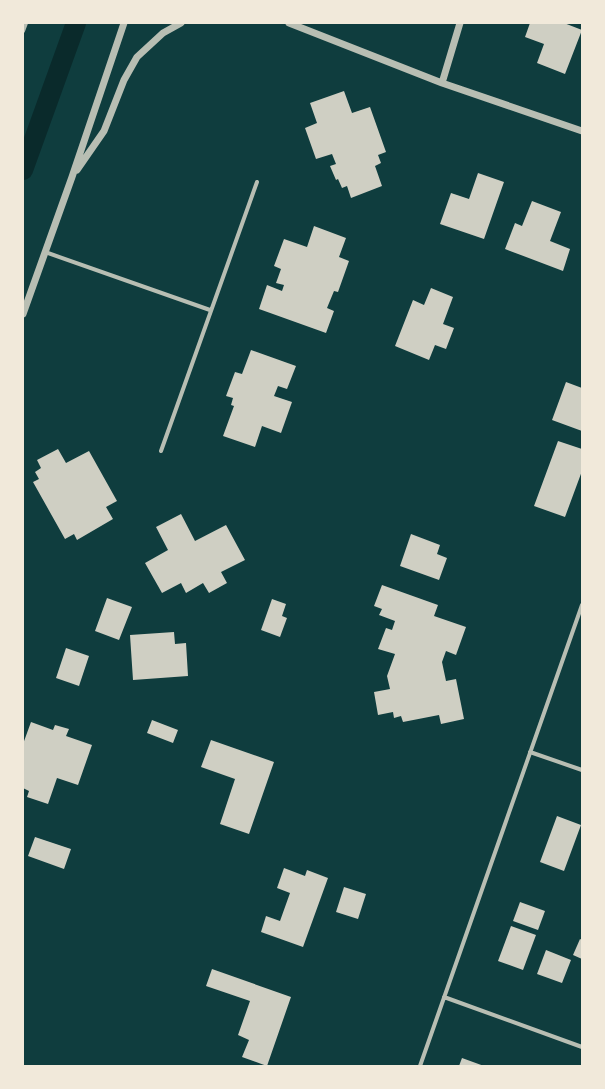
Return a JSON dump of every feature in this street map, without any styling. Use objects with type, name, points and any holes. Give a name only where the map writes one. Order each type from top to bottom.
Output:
[{"type":"street","points":[[23,31],[26,23]]},
{"type":"street","points":[[23,314],[72,177],[124,23]]},
{"type":"street","points":[[72,177],[104,131],[124,80],[137,57],[163,33],[181,23]]},
{"type":"street","points":[[289,23],[442,83],[582,131]]},
{"type":"street","points":[[442,83],[460,23]]},
{"type":"street","points":[[161,451],[210,310],[257,182]]},
{"type":"street","points":[[45,252],[210,310]]},
{"type":"street","points":[[420,1066],[582,605]]},
{"type":"street","points":[[530,752],[582,770]]},
{"type":"street","points":[[444,997],[582,1047]]},
{"type":"building","points":[[530,23],[564,23],[582,30],[565,74],[537,63],[544,44],[525,37]]},
{"type":"building","points":[[344,91],[352,113],[370,107],[386,152],[378,155],[381,163],[375,166],[382,186],[351,198],[347,186],[342,188],[338,179],[336,180],[330,166],[336,164],[332,154],[316,159],[305,128],[317,123],[310,103]]},
{"type":"building","points":[[478,173],[504,182],[484,239],[440,224],[451,193],[469,199]]},
{"type":"building","points":[[532,201],[561,212],[550,241],[570,249],[563,271],[505,249],[515,223],[522,226]]},
{"type":"building","points":[[314,226],[346,238],[339,257],[349,261],[338,292],[334,291],[327,308],[334,311],[326,333],[259,309],[267,285],[282,291],[284,285],[276,283],[281,269],[274,266],[284,239],[307,247]]},
{"type":"building","points":[[431,288],[453,297],[443,324],[454,328],[446,349],[435,345],[429,360],[395,346],[413,300],[424,305]]},
{"type":"building","points":[[251,350],[296,366],[287,389],[278,386],[274,396],[292,402],[281,433],[262,426],[255,447],[223,436],[234,406],[231,405],[233,398],[226,396],[235,372],[242,374]]},
{"type":"building","points":[[566,382],[582,388],[582,431],[552,420]]},
{"type":"building","points":[[558,441],[582,449],[582,471],[565,517],[534,506]]},
{"type":"building","points":[[58,449],[66,463],[89,451],[117,501],[106,507],[113,519],[77,540],[74,534],[65,539],[33,482],[39,479],[35,472],[41,468],[37,460]]},
{"type":"building","points":[[181,514],[195,541],[226,525],[245,560],[221,572],[227,583],[209,593],[203,583],[186,593],[181,583],[162,593],[145,563],[168,550],[156,527]]},
{"type":"building","points":[[411,534],[440,545],[437,554],[447,558],[439,580],[400,566]]},
{"type":"building","points":[[382,585],[438,605],[434,616],[466,627],[456,655],[446,651],[442,662],[446,681],[456,679],[464,719],[441,724],[439,715],[403,722],[401,716],[394,718],[393,712],[378,715],[374,692],[390,689],[387,676],[395,654],[378,649],[386,628],[392,630],[395,621],[379,615],[382,609],[374,606]]},
{"type":"building","points":[[107,598],[132,607],[119,640],[95,631]]},
{"type":"building","points":[[272,599],[286,604],[282,616],[287,618],[280,637],[261,630]]},
{"type":"building","points":[[174,632],[175,644],[186,643],[188,676],[133,680],[130,635]]},
{"type":"building","points":[[66,648],[89,656],[79,686],[56,678]]},
{"type":"building","points":[[152,720],[178,730],[173,743],[147,733]]},
{"type":"building","points":[[31,722],[53,730],[55,725],[69,729],[66,736],[92,745],[78,785],[57,778],[48,804],[27,797],[29,791],[23,788],[23,744]]},
{"type":"building","points":[[211,740],[274,762],[249,834],[220,824],[235,779],[201,767]]},
{"type":"building","points":[[557,816],[581,825],[564,871],[540,862]]},
{"type":"building","points":[[35,837],[71,849],[64,869],[28,856]]},
{"type":"building","points":[[284,868],[305,876],[307,870],[328,878],[303,947],[261,932],[266,916],[280,921],[290,893],[277,888]]},
{"type":"building","points":[[344,887],[366,894],[358,919],[336,912]]},
{"type":"building","points":[[520,902],[545,911],[538,930],[513,921]]},
{"type":"building","points":[[511,926],[536,935],[523,970],[498,961]]},
{"type":"building","points":[[580,939],[582,940],[582,959],[573,955]]},
{"type":"building","points":[[546,950],[571,960],[562,983],[537,974]]},
{"type":"building","points":[[212,969],[291,997],[267,1066],[242,1057],[249,1040],[238,1035],[250,1001],[206,986]]},
{"type":"building","points":[[462,1058],[484,1066],[459,1066]]},
{"type":"waterway","points":[[23,170],[76,23]]}]
